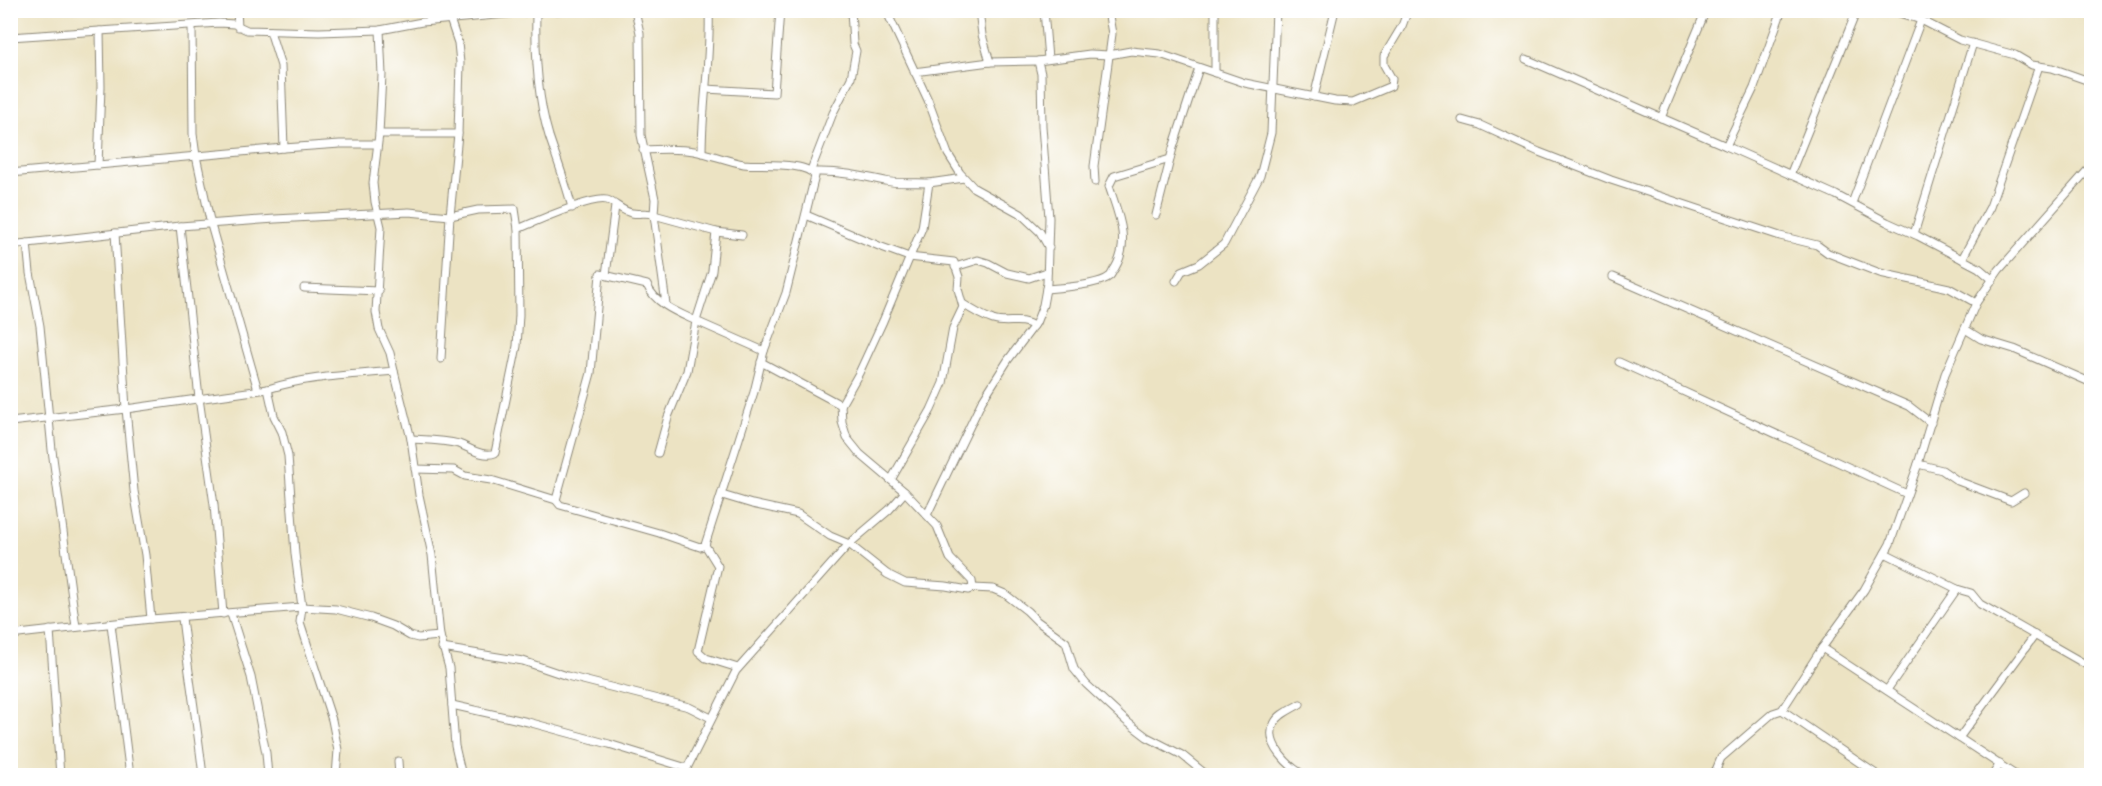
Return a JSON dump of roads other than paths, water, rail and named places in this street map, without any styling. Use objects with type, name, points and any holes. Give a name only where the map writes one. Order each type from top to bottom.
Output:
[{"type":"street","points":[[237,10],[238,27]]},
{"type":"street","points":[[441,359],[458,134],[460,63],[458,43],[447,10]]},
{"type":"street","points":[[10,37],[227,22],[247,30],[380,30],[403,24],[450,19],[570,10]]},
{"type":"street","points":[[635,10],[640,33],[643,150],[654,193],[654,215],[666,304]]},
{"type":"street","points":[[702,153],[710,36],[709,10]]},
{"type":"street","points":[[706,89],[774,93],[780,10]]},
{"type":"street","points":[[705,545],[754,392],[764,351],[786,293],[815,176],[813,171],[833,112],[850,78],[856,51],[853,44],[850,10]]},
{"type":"street","points":[[886,10],[928,100],[948,154],[964,178],[974,188],[1021,214],[1040,232],[1049,248]]},
{"type":"street","points":[[979,10],[982,35],[990,62]]},
{"type":"street","points":[[1044,10],[1048,59]]},
{"type":"street","points":[[1095,182],[1094,166],[1112,34],[1108,10]]},
{"type":"street","points":[[1215,10],[1215,73]]},
{"type":"street","points":[[1176,281],[1182,271],[1199,264],[1224,244],[1260,176],[1271,133],[1276,10]]},
{"type":"street","points":[[1314,97],[1335,10]]},
{"type":"street","points":[[914,72],[990,62],[1038,61],[1090,54],[1146,52],[1160,54],[1245,82],[1335,101],[1353,102],[1391,86],[1392,79],[1384,65],[1384,56],[1402,26],[1408,10]]},
{"type":"street","points":[[1661,118],[1706,10]]},
{"type":"street","points":[[1726,146],[1754,88],[1782,10]]},
{"type":"street","points":[[1791,175],[1857,10]]},
{"type":"street","points":[[1890,10],[1921,20],[1960,40],[2015,55],[2032,65],[2052,68],[2091,82]]},
{"type":"street","points":[[536,11],[535,40],[539,83],[549,135],[564,176],[572,208]]},
{"type":"street","points":[[1851,203],[1921,20]]},
{"type":"street","points":[[192,26],[193,134],[196,156],[211,225],[258,390]]},
{"type":"street","points":[[380,30],[382,75],[379,134],[373,183],[381,227],[376,312],[379,329],[390,352],[411,439],[420,503],[435,573],[440,636],[449,668],[455,746],[462,776]]},
{"type":"street","points":[[98,165],[101,87],[100,31]]},
{"type":"street","points":[[270,31],[281,66],[284,148]]},
{"type":"street","points":[[1914,234],[1974,43]]},
{"type":"street","points":[[1526,59],[1851,203],[1979,268],[1992,279]]},
{"type":"street","points":[[927,515],[982,401],[1008,360],[1034,326],[1043,304],[1049,248],[1048,190],[1038,61]]},
{"type":"street","points":[[1962,259],[1990,207],[2039,66]]},
{"type":"street","points":[[1155,215],[1199,68]]},
{"type":"street","points":[[1462,120],[1480,125],[1539,152],[1611,180],[1780,236],[1817,245],[1827,253],[1880,273],[1949,288],[1976,303]]},
{"type":"street","points":[[379,134],[458,134]]},
{"type":"street","points":[[10,173],[284,148],[377,144]]},
{"type":"street","points":[[643,150],[669,148],[702,153],[743,164],[835,171],[887,182],[929,183],[964,178]]},
{"type":"street","points":[[1046,289],[1070,285],[1084,286],[1109,276],[1121,257],[1124,236],[1109,186],[1114,176],[1170,159]]},
{"type":"street","points":[[1724,776],[1713,773],[1721,758],[1773,713],[1782,710],[1822,648],[1864,590],[1885,552],[1918,464],[1946,374],[1976,303],[1992,279],[2091,165]]},
{"type":"street","points":[[929,183],[922,228],[859,374],[841,405],[842,422],[847,438],[860,454],[905,492],[937,526],[950,558],[972,581],[973,588]]},
{"type":"street","points":[[518,229],[572,208],[608,200],[631,213],[647,212],[716,232],[742,235]]},
{"type":"street","points":[[606,275],[615,206]]},
{"type":"street","points":[[10,245],[180,226],[274,219],[409,212],[450,216],[478,210],[514,208],[517,210],[518,229],[517,346],[495,453],[488,455],[459,444],[411,439]]},
{"type":"street","points":[[806,215],[909,257],[954,262],[959,277],[958,289],[963,307]]},
{"type":"street","points":[[180,226],[194,334],[199,398],[227,614],[251,677],[266,753],[268,776]]},
{"type":"street","points":[[658,453],[668,417],[687,371],[696,321],[712,271],[716,232]]},
{"type":"street","points":[[115,233],[126,409],[151,619]]},
{"type":"street","points":[[27,243],[40,326],[49,418],[76,627]]},
{"type":"street","points":[[955,267],[978,260],[988,262],[1007,273],[1029,278],[1047,272]]},
{"type":"street","points":[[556,500],[591,373],[600,274],[647,285],[656,297],[671,310],[764,351]]},
{"type":"street","points":[[1613,277],[1909,406],[1931,423]]},
{"type":"street","points":[[304,288],[379,291]]},
{"type":"street","points":[[891,480],[935,401],[943,382],[953,328],[963,304],[994,321],[1024,320],[1034,326]]},
{"type":"street","points":[[1965,329],[1981,339],[2014,349],[2091,383]]},
{"type":"street","points":[[761,362],[841,405]]},
{"type":"street","points":[[1619,362],[1907,494]]},
{"type":"street","points":[[10,422],[126,409],[268,389],[287,382],[394,371]]},
{"type":"street","points":[[268,389],[274,416],[282,432],[288,456],[295,554],[302,607],[300,622],[332,720],[338,750],[336,776]]},
{"type":"street","points":[[1918,464],[1942,470],[1958,481],[2011,501],[2024,494]]},
{"type":"street","points":[[415,469],[454,470],[465,477],[491,480],[556,500],[560,505],[700,547],[705,545]]},
{"type":"street","points":[[452,705],[538,724],[609,744],[685,772],[731,677],[738,668],[849,543],[889,510],[905,492]]},
{"type":"street","points":[[722,495],[798,514],[831,536],[849,543],[896,580],[968,590],[993,589],[1005,594],[1066,642],[1074,669],[1086,684],[1126,721],[1147,737],[1182,755],[1208,776]]},
{"type":"street","points":[[705,545],[718,566],[698,651],[706,658],[738,668]]},
{"type":"street","points":[[1885,552],[1957,589],[1971,593],[1980,604],[2091,668]]},
{"type":"street","points":[[1887,690],[1957,589]]},
{"type":"street","points":[[10,635],[151,619],[302,607],[336,609],[371,618],[418,638],[440,636]]},
{"type":"street","points":[[183,618],[190,690],[203,776]]},
{"type":"street","points":[[111,624],[130,776]]},
{"type":"street","points":[[50,630],[60,776]]},
{"type":"street","points":[[1959,738],[2035,635]]},
{"type":"street","points":[[442,648],[523,661],[567,676],[689,707],[711,718]]},
{"type":"street","points":[[1822,648],[2016,776]]},
{"type":"street","points":[[1300,704],[1282,715],[1274,723],[1272,731],[1281,758],[1306,776]]},
{"type":"street","points":[[1782,710],[1879,776]]},
{"type":"street","points":[[398,761],[399,776]]},
{"type":"street","points":[[1992,776],[2000,765]]}]
